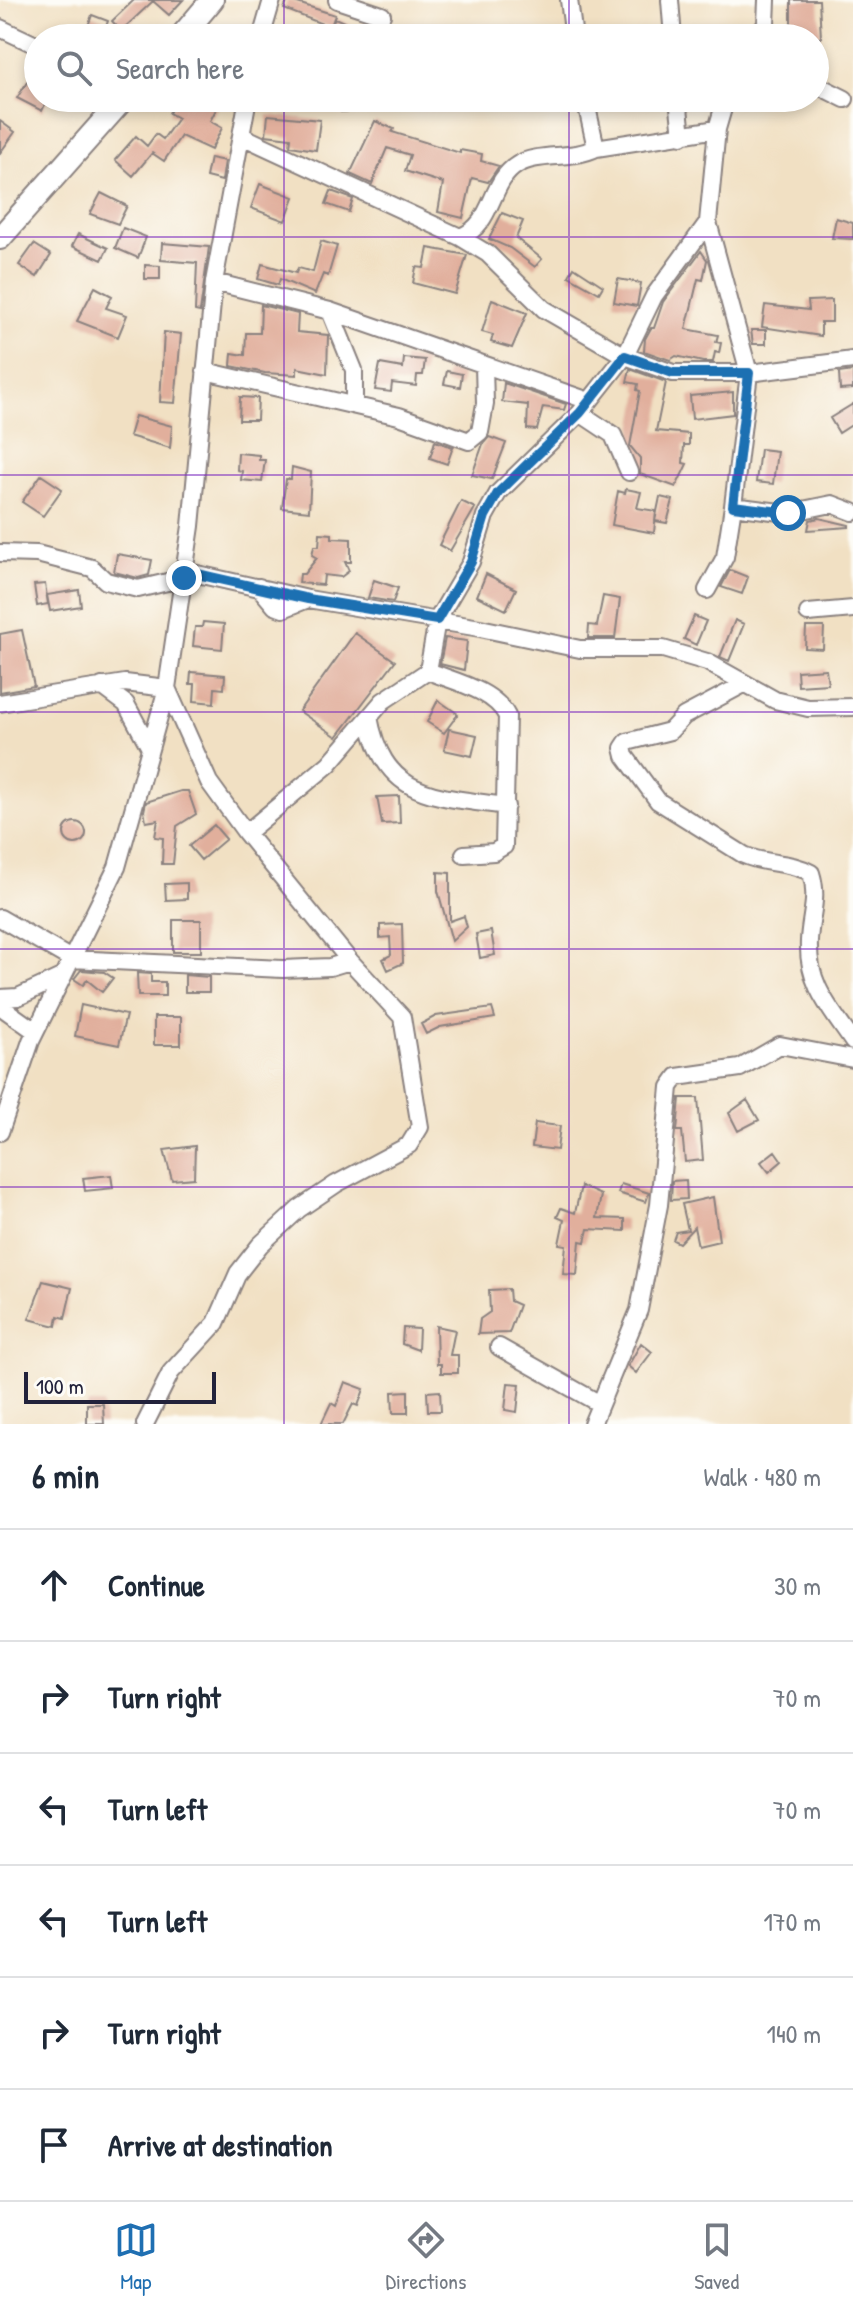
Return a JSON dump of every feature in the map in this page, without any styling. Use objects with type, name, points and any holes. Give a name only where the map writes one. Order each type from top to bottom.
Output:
[{"type":"main road","points":[[192,24],[212,0]]},
{"type":"main road","points":[[0,238],[112,112]]},
{"type":"street","points":[[265,24],[272,0]]},
{"type":"street","points":[[337,0],[382,15]]},
{"type":"street","points":[[569,0],[572,24]]},
{"type":"street","points":[[670,0],[672,24]]},
{"type":"street","points":[[766,24],[767,0]]},
{"type":"street","points":[[0,28],[24,39]]},
{"type":"street","points":[[829,91],[845,99]]},
{"type":"street","points":[[0,1132],[35,1031],[117,867],[167,688],[184,574],[214,282],[246,112]]},
{"type":"street","points":[[588,112],[596,148]]},
{"type":"street","points":[[679,112],[682,136]]},
{"type":"street","points":[[707,590],[725,557],[749,373],[708,222],[717,129],[722,112]]},
{"type":"street","points":[[460,237],[482,223],[510,171],[519,163],[717,129]]},
{"type":"street","points":[[242,136],[460,237],[488,254],[544,309],[625,356],[673,373],[749,373],[853,360]]},
{"type":"street","points":[[246,833],[329,764],[383,701],[428,671],[437,620],[471,562],[485,516],[498,493],[585,407],[625,356],[654,296],[708,222]]},
{"type":"street","points":[[214,282],[330,311],[551,385],[585,407],[613,435],[629,472]]},
{"type":"street","points":[[330,311],[354,370],[354,405]]},
{"type":"street","points":[[205,371],[354,405],[469,441],[480,432],[485,404],[484,365]]},
{"type":"street","points":[[733,506],[788,513],[832,504],[853,512]]},
{"type":"street","points":[[0,553],[37,554],[92,568],[106,581],[138,589],[184,574],[580,649],[663,649],[707,662],[775,700],[808,708],[853,707]]},
{"type":"street","points":[[808,613],[853,609]]},
{"type":"street","points":[[428,671],[479,691],[503,708],[509,735],[504,846],[494,852],[464,854]]},
{"type":"street","points":[[0,703],[125,683],[167,688]]},
{"type":"street","points":[[744,684],[684,716],[670,731],[627,742],[623,748],[625,756],[658,801],[758,862],[800,867],[811,873],[816,904],[809,943],[817,991],[853,1042]]},
{"type":"street","points":[[102,686],[126,704],[150,748]]},
{"type":"street","points":[[145,1424],[171,1372],[216,1323],[238,1273],[260,1245],[299,1209],[336,1184],[409,1145],[420,1127],[402,1017],[350,961],[246,833],[209,782],[167,688]]},
{"type":"street","points":[[369,717],[377,746],[403,783],[449,797],[506,806]]},
{"type":"street","points":[[0,918],[71,959],[283,969],[330,967],[350,961]]},
{"type":"street","points":[[0,998],[18,997],[62,976]]},
{"type":"street","points":[[0,1006],[35,1031]]},
{"type":"street","points":[[592,1424],[639,1310],[659,1205],[670,1087],[677,1077],[740,1068],[780,1045],[853,1059]]},
{"type":"street","points":[[499,1347],[600,1404]]},
{"type":"building","points":[[134,0],[183,0],[169,15],[153,1],[128,24],[115,24],[112,21]]},
{"type":"building","points":[[288,0],[335,15],[332,23],[335,18],[348,24],[322,24],[284,9]]},
{"type":"building","points":[[791,0],[819,0],[820,24],[791,24]]},
{"type":"building","points":[[92,15],[108,21],[107,24],[89,24]]},
{"type":"building","points":[[24,87],[24,102],[17,98]]},
{"type":"building","points":[[215,112],[210,121],[222,128],[211,150],[181,136],[164,161],[152,153],[133,176],[115,160],[136,136],[147,146],[156,134],[163,139],[178,118],[169,113]]},
{"type":"building","points":[[268,115],[320,120],[316,150],[290,146],[291,138],[266,135]]},
{"type":"building","points":[[0,121],[15,132],[0,153]]},
{"type":"building","points":[[375,121],[394,129],[392,132],[460,153],[460,150],[482,154],[481,161],[499,166],[488,182],[472,178],[463,218],[438,212],[443,183],[405,171],[410,155],[387,148],[372,184],[350,174]]},
{"type":"building","points":[[210,158],[225,161],[222,181],[206,177]]},
{"type":"building","points":[[260,184],[294,197],[285,221],[251,208]]},
{"type":"building","points":[[331,191],[353,199],[349,212],[326,204]]},
{"type":"building","points":[[101,193],[127,206],[118,224],[90,214]]},
{"type":"building","points":[[502,213],[523,221],[516,238],[542,259],[535,267],[510,248],[489,239]]},
{"type":"building","points":[[836,218],[853,223],[853,239],[832,238]]},
{"type":"building","points":[[123,228],[146,237],[138,258],[115,248]]},
{"type":"building","points":[[78,234],[108,248],[102,260],[72,246]]},
{"type":"building","points":[[321,241],[337,246],[328,276],[323,274],[315,294],[280,279],[278,285],[258,279],[262,264],[296,273],[298,268],[313,272]]},
{"type":"building","points":[[162,243],[209,247],[200,312],[195,311],[197,263],[161,260]]},
{"type":"building","points":[[34,244],[51,255],[37,277],[19,265]]},
{"type":"building","points":[[428,248],[467,255],[455,294],[413,283],[416,267],[424,268]]},
{"type":"building","points":[[701,251],[707,260],[703,280],[698,279],[686,329],[718,335],[716,342],[721,343],[719,353],[715,352],[713,362],[703,362],[676,356],[670,360],[644,351],[645,339],[654,328],[663,302]]},
{"type":"building","points":[[145,265],[160,266],[160,279],[145,279]]},
{"type":"building","points":[[574,267],[603,286],[599,293],[569,276]]},
{"type":"building","points":[[618,279],[641,283],[637,306],[614,302]]},
{"type":"building","points":[[95,287],[112,296],[106,308],[127,315],[118,337],[77,321]]},
{"type":"building","points":[[492,299],[527,313],[512,348],[491,342],[493,335],[482,332]]},
{"type":"building","points":[[832,300],[832,322],[821,322],[821,336],[762,327],[765,305],[809,310],[808,301]]},
{"type":"building","points":[[261,305],[298,314],[297,332],[328,335],[327,374],[297,368],[297,375],[265,373],[231,366],[232,353],[245,355],[246,333],[260,333]]},
{"type":"building","points":[[751,330],[766,330],[766,344],[753,344]]},
{"type":"building","points":[[164,332],[181,334],[175,403],[160,402]]},
{"type":"building","points":[[404,358],[425,360],[423,375],[417,375],[416,386],[392,383],[391,392],[375,390],[380,364],[403,368]]},
{"type":"building","points":[[630,369],[666,382],[656,431],[689,434],[689,445],[684,445],[683,463],[687,464],[676,487],[640,474],[640,458],[630,446],[640,391],[637,390],[638,384],[627,382]]},
{"type":"building","points":[[447,371],[462,374],[460,387],[444,384]]},
{"type":"building","points":[[853,371],[853,389],[840,390],[839,373]]},
{"type":"building","points":[[504,383],[566,404],[564,410],[543,407],[537,430],[527,429],[528,405],[502,402]]},
{"type":"building","points":[[733,392],[733,414],[692,419],[690,396]]},
{"type":"building","points":[[240,397],[258,398],[257,420],[239,420]]},
{"type":"building","points":[[853,404],[853,424],[839,433],[830,418]]},
{"type":"building","points":[[135,416],[172,426],[170,448],[129,436]]},
{"type":"building","points":[[489,437],[506,443],[492,479],[472,475],[483,444]]},
{"type":"building","points":[[435,441],[453,447],[447,464],[430,458]]},
{"type":"building","points":[[760,449],[777,451],[773,484],[756,482]]},
{"type":"building","points":[[238,453],[259,455],[259,460],[265,460],[262,482],[241,480],[242,471],[237,470]]},
{"type":"building","points":[[292,467],[311,472],[309,511],[282,508],[286,479],[291,479]]},
{"type":"building","points":[[41,475],[62,489],[43,516],[22,502]]},
{"type":"building","points":[[626,489],[641,492],[637,508],[656,511],[654,533],[612,525],[618,491],[625,493]]},
{"type":"building","points":[[660,497],[673,500],[667,523],[655,521]]},
{"type":"building","points":[[461,501],[475,508],[450,551],[439,545]]},
{"type":"building","points":[[819,518],[849,527],[808,530],[810,520]]},
{"type":"building","points":[[320,533],[332,534],[332,538],[351,539],[351,562],[345,562],[349,571],[341,577],[324,575],[323,585],[299,583],[300,574],[304,574],[317,558],[312,555],[314,546],[319,546]]},
{"type":"building","points":[[117,554],[152,560],[149,575],[138,578],[114,572]]},
{"type":"building","points":[[730,570],[748,577],[742,594],[721,587]]},
{"type":"building","points":[[486,574],[516,589],[506,610],[477,596]]},
{"type":"building","points":[[374,580],[398,588],[393,602],[368,598]]},
{"type":"building","points":[[45,584],[48,604],[37,606],[34,585]]},
{"type":"building","points":[[79,590],[81,606],[50,611],[47,595]]},
{"type":"building","points":[[603,596],[620,599],[615,638],[588,638],[589,625],[597,626]]},
{"type":"building","points":[[694,616],[706,621],[696,645],[684,639]]},
{"type":"building","points":[[735,620],[744,624],[729,661],[720,657]]},
{"type":"building","points":[[203,622],[224,624],[222,649],[193,646],[195,627],[202,627]]},
{"type":"building","points":[[806,627],[824,627],[823,649],[805,648]]},
{"type":"building","points":[[22,630],[34,686],[0,692],[0,634]]},
{"type":"building","points":[[355,633],[395,661],[337,737],[299,711]]},
{"type":"building","points":[[445,638],[467,641],[464,670],[440,664]]},
{"type":"building","points":[[826,669],[828,684],[798,686],[797,671]]},
{"type":"building","points":[[191,672],[225,675],[224,689],[215,688],[214,703],[194,701],[195,684],[190,684]]},
{"type":"building","points":[[438,700],[458,714],[444,733],[427,722]]},
{"type":"building","points":[[449,729],[477,735],[472,756],[444,750]]},
{"type":"building","points":[[188,791],[196,814],[177,826],[173,864],[162,864],[163,838],[155,837],[158,820],[146,822],[146,802]]},
{"type":"building","points":[[399,796],[400,823],[382,824],[377,797]]},
{"type":"building","points":[[75,822],[83,825],[86,833],[83,841],[75,844],[67,841],[64,833],[67,825]]},
{"type":"building","points":[[214,825],[226,839],[201,860],[189,846]]},
{"type":"building","points":[[438,872],[450,873],[450,921],[464,916],[467,927],[452,941],[438,891]]},
{"type":"building","points":[[187,883],[187,899],[166,900],[165,884]]},
{"type":"building","points":[[173,920],[201,920],[201,952],[173,952]]},
{"type":"building","points":[[402,924],[403,963],[388,970],[383,959],[391,955],[390,937],[380,938],[380,925]]},
{"type":"building","points":[[491,931],[495,955],[480,958],[476,934]]},
{"type":"building","points":[[81,970],[104,972],[113,978],[102,992],[87,980],[83,985],[74,979]]},
{"type":"building","points":[[137,973],[151,974],[151,982],[165,982],[165,996],[138,996]]},
{"type":"building","points":[[185,975],[209,977],[209,992],[185,992]]},
{"type":"building","points":[[81,1005],[126,1015],[119,1045],[75,1036]]},
{"type":"building","points":[[492,1008],[495,1018],[440,1027],[426,1034],[421,1024],[436,1016]]},
{"type":"building","points":[[154,1017],[181,1017],[181,1045],[154,1045]]},
{"type":"building","points":[[680,1098],[698,1098],[703,1160],[685,1162],[682,1131],[677,1131]]},
{"type":"building","points":[[747,1100],[759,1120],[738,1131],[729,1113]]},
{"type":"building","points":[[535,1123],[560,1126],[557,1150],[532,1147]]},
{"type":"building","points":[[195,1146],[194,1178],[172,1180],[164,1150]]},
{"type":"building","points":[[775,1151],[782,1161],[769,1172],[761,1162]]},
{"type":"building","points":[[111,1175],[113,1188],[85,1191],[83,1178]]},
{"type":"building","points":[[686,1180],[687,1199],[671,1200],[672,1181]]},
{"type":"building","points":[[621,1184],[649,1193],[646,1202],[618,1193]]},
{"type":"building","points":[[581,1186],[601,1195],[597,1218],[625,1219],[625,1231],[588,1229],[585,1242],[580,1241],[577,1275],[563,1274],[566,1245],[559,1244],[564,1220],[557,1217],[561,1208],[575,1213]]},
{"type":"building","points":[[713,1197],[719,1241],[698,1246],[694,1227],[679,1243],[673,1240],[676,1232],[688,1230],[682,1204]]},
{"type":"building","points":[[43,1281],[72,1288],[65,1318],[58,1316],[56,1326],[29,1319]]},
{"type":"building","points":[[509,1289],[510,1301],[519,1305],[509,1333],[478,1334],[480,1319],[490,1312],[489,1290]]},
{"type":"building","points":[[436,1326],[455,1330],[450,1355],[458,1355],[458,1373],[441,1373],[441,1364],[437,1364]]},
{"type":"building","points":[[403,1328],[419,1329],[418,1350],[402,1344]]},
{"type":"building","points":[[641,1343],[652,1352],[636,1373],[628,1366]]},
{"type":"building","points":[[345,1382],[364,1389],[358,1406],[353,1404],[343,1424],[321,1424],[331,1403],[336,1406]]},
{"type":"building","points":[[508,1383],[520,1384],[517,1412],[505,1410]]},
{"type":"building","points":[[408,1391],[408,1413],[393,1413],[392,1392]]},
{"type":"building","points":[[440,1391],[441,1411],[428,1411],[427,1392]]},
{"type":"building","points":[[87,1404],[103,1404],[104,1424],[87,1424]]},
{"type":"route","points":[[184,578],[184,571],[308,599],[437,620],[471,562],[485,516],[498,493],[580,413],[625,356],[648,367],[673,373],[749,373],[740,427],[733,506],[788,513]]}]
